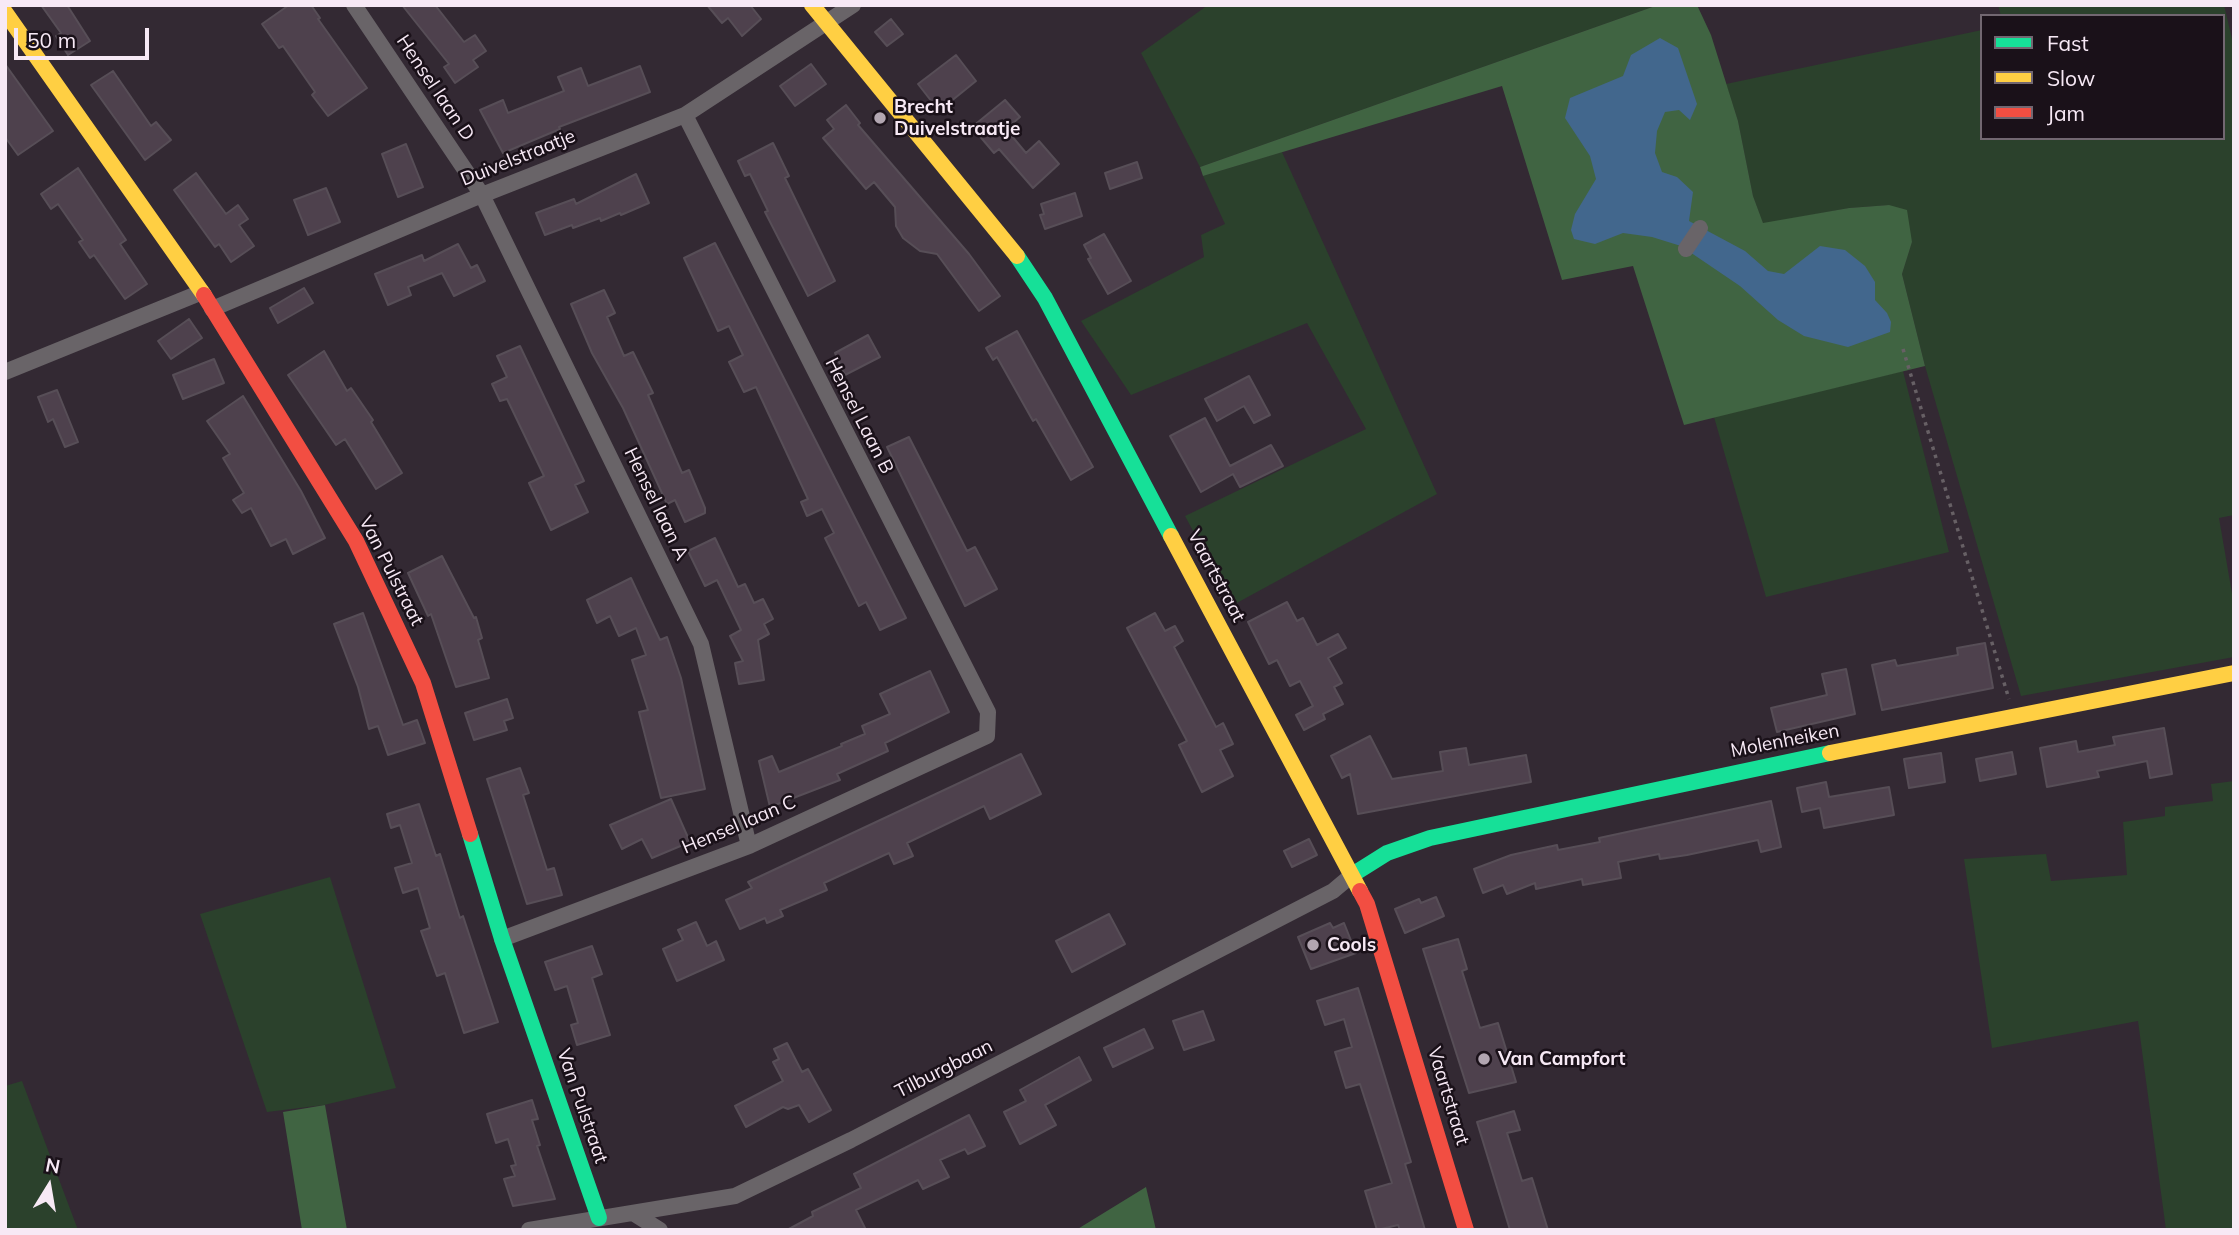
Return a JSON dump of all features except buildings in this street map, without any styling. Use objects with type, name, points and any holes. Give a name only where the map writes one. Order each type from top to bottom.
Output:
[{"type":"street","name":"Hensel laan D","points":[[354,5],[482,195]]},
{"type":"street","name":"Vaartstraat","points":[[812,5],[1006,239],[1045,298],[1367,904],[1466,1230]]},
{"type":"street","name":"Duivelstraatje","points":[[212,309],[482,195],[685,115],[853,5]]},
{"type":"street","name":"Van Pulstraat","points":[[5,12],[201,292],[356,541],[423,683],[502,939],[599,1217]]},
{"type":"street","name":"Hensel Laan B","points":[[685,115],[988,712],[987,736]]},
{"type":"street","name":"Hensel laan A","points":[[482,195],[701,644],[749,846]]},
{"type":"street","points":[[1686,249],[1700,228]]},
{"type":"street","points":[[5,372],[201,292]]},
{"type":"street","name":"Molenheiken","points":[[1352,875],[1387,853],[1430,838],[1696,779],[2234,673]]},
{"type":"street","name":"Hensel laan C","points":[[502,939],[749,846],[987,736]]},
{"type":"street","name":"Tilburgbaan","points":[[529,1230],[735,1196],[851,1140],[1333,891],[1352,875]]},
{"type":"street","points":[[633,1213],[660,1230]]},
{"type":"path","points":[[1903,349],[2014,718]]},
{"type":"green space","points":[[1208,5],[1658,5],[1200,167],[1141,53]]},
{"type":"green space","points":[[1658,5],[1697,5],[1711,35],[1738,121],[1753,196],[1763,223],[1849,208],[1889,205],[1907,210],[1912,242],[1902,274],[1925,366],[1684,425],[1633,266],[1562,280],[1502,86],[1203,176],[1200,167]]},
{"type":"green space","points":[[1998,5],[2224,5],[2234,47],[2234,515],[2219,518],[2234,605],[2234,657],[2021,696],[1925,366],[1902,274],[1912,242],[1889,205],[1849,208],[1763,224],[1753,196],[1738,121],[1726,84],[1980,30],[1980,140],[2225,140],[2225,14],[2000,14]]},
{"type":"green space","points":[[1282,152],[1437,494],[1233,605],[1185,516],[1366,429],[1307,323],[1131,395],[1081,321],[1204,257],[1201,235],[1225,224],[1203,176]]},
{"type":"green space","points":[[1903,371],[1949,552],[1766,597],[1714,417]]},
{"type":"green space","points":[[2234,781],[2234,1230],[2166,1230],[2138,1021],[1992,1048],[1964,859],[2046,854],[2051,881],[2127,875],[2123,822],[2165,816],[2165,807],[2213,801],[2211,784]]},
{"type":"green space","points":[[330,877],[396,1088],[324,1105],[267,1112],[200,914]]},
{"type":"green space","points":[[22,1081],[78,1230],[5,1230],[5,1086]]},
{"type":"green space","points":[[325,1105],[347,1230],[302,1230],[283,1112]]},
{"type":"green space","points":[[1146,1187],[1156,1230],[1076,1230]]},
{"type":"water","points":[[1660,38],[1678,48],[1697,104],[1690,120],[1679,110],[1665,112],[1657,131],[1655,153],[1662,172],[1677,177],[1693,192],[1689,221],[1745,251],[1768,271],[1784,274],[1820,246],[1845,250],[1865,266],[1875,282],[1875,300],[1887,313],[1891,322],[1890,332],[1848,347],[1804,336],[1778,320],[1740,286],[1681,246],[1652,237],[1623,233],[1595,244],[1574,239],[1571,230],[1575,214],[1596,179],[1590,156],[1565,118],[1570,98],[1623,76],[1631,55]]},
{"type":"traffic: fast","points":[[1017,256],[1045,298],[1171,536]]},
{"type":"traffic: fast","points":[[1352,875],[1387,853],[1430,838],[1830,753]]},
{"type":"traffic: fast","points":[[470,834],[502,939],[599,1218]]},
{"type":"traffic: slow","points":[[812,5],[1017,256]]},
{"type":"traffic: slow","points":[[5,12],[204,295]]},
{"type":"traffic: slow","points":[[1171,536],[1360,891]]},
{"type":"traffic: slow","points":[[1830,753],[2234,673]]},
{"type":"traffic: jam","points":[[204,295],[356,541],[423,683],[470,834]]},
{"type":"traffic: jam","points":[[1360,891],[1367,904],[1466,1230]]},
{"type":"place","name":"Brecht Duivelstraatje","points":[[880,118]]},
{"type":"place","name":"Cools","points":[[1313,945]]},
{"type":"place","name":"Van Campfort","points":[[1484,1059]]}]
